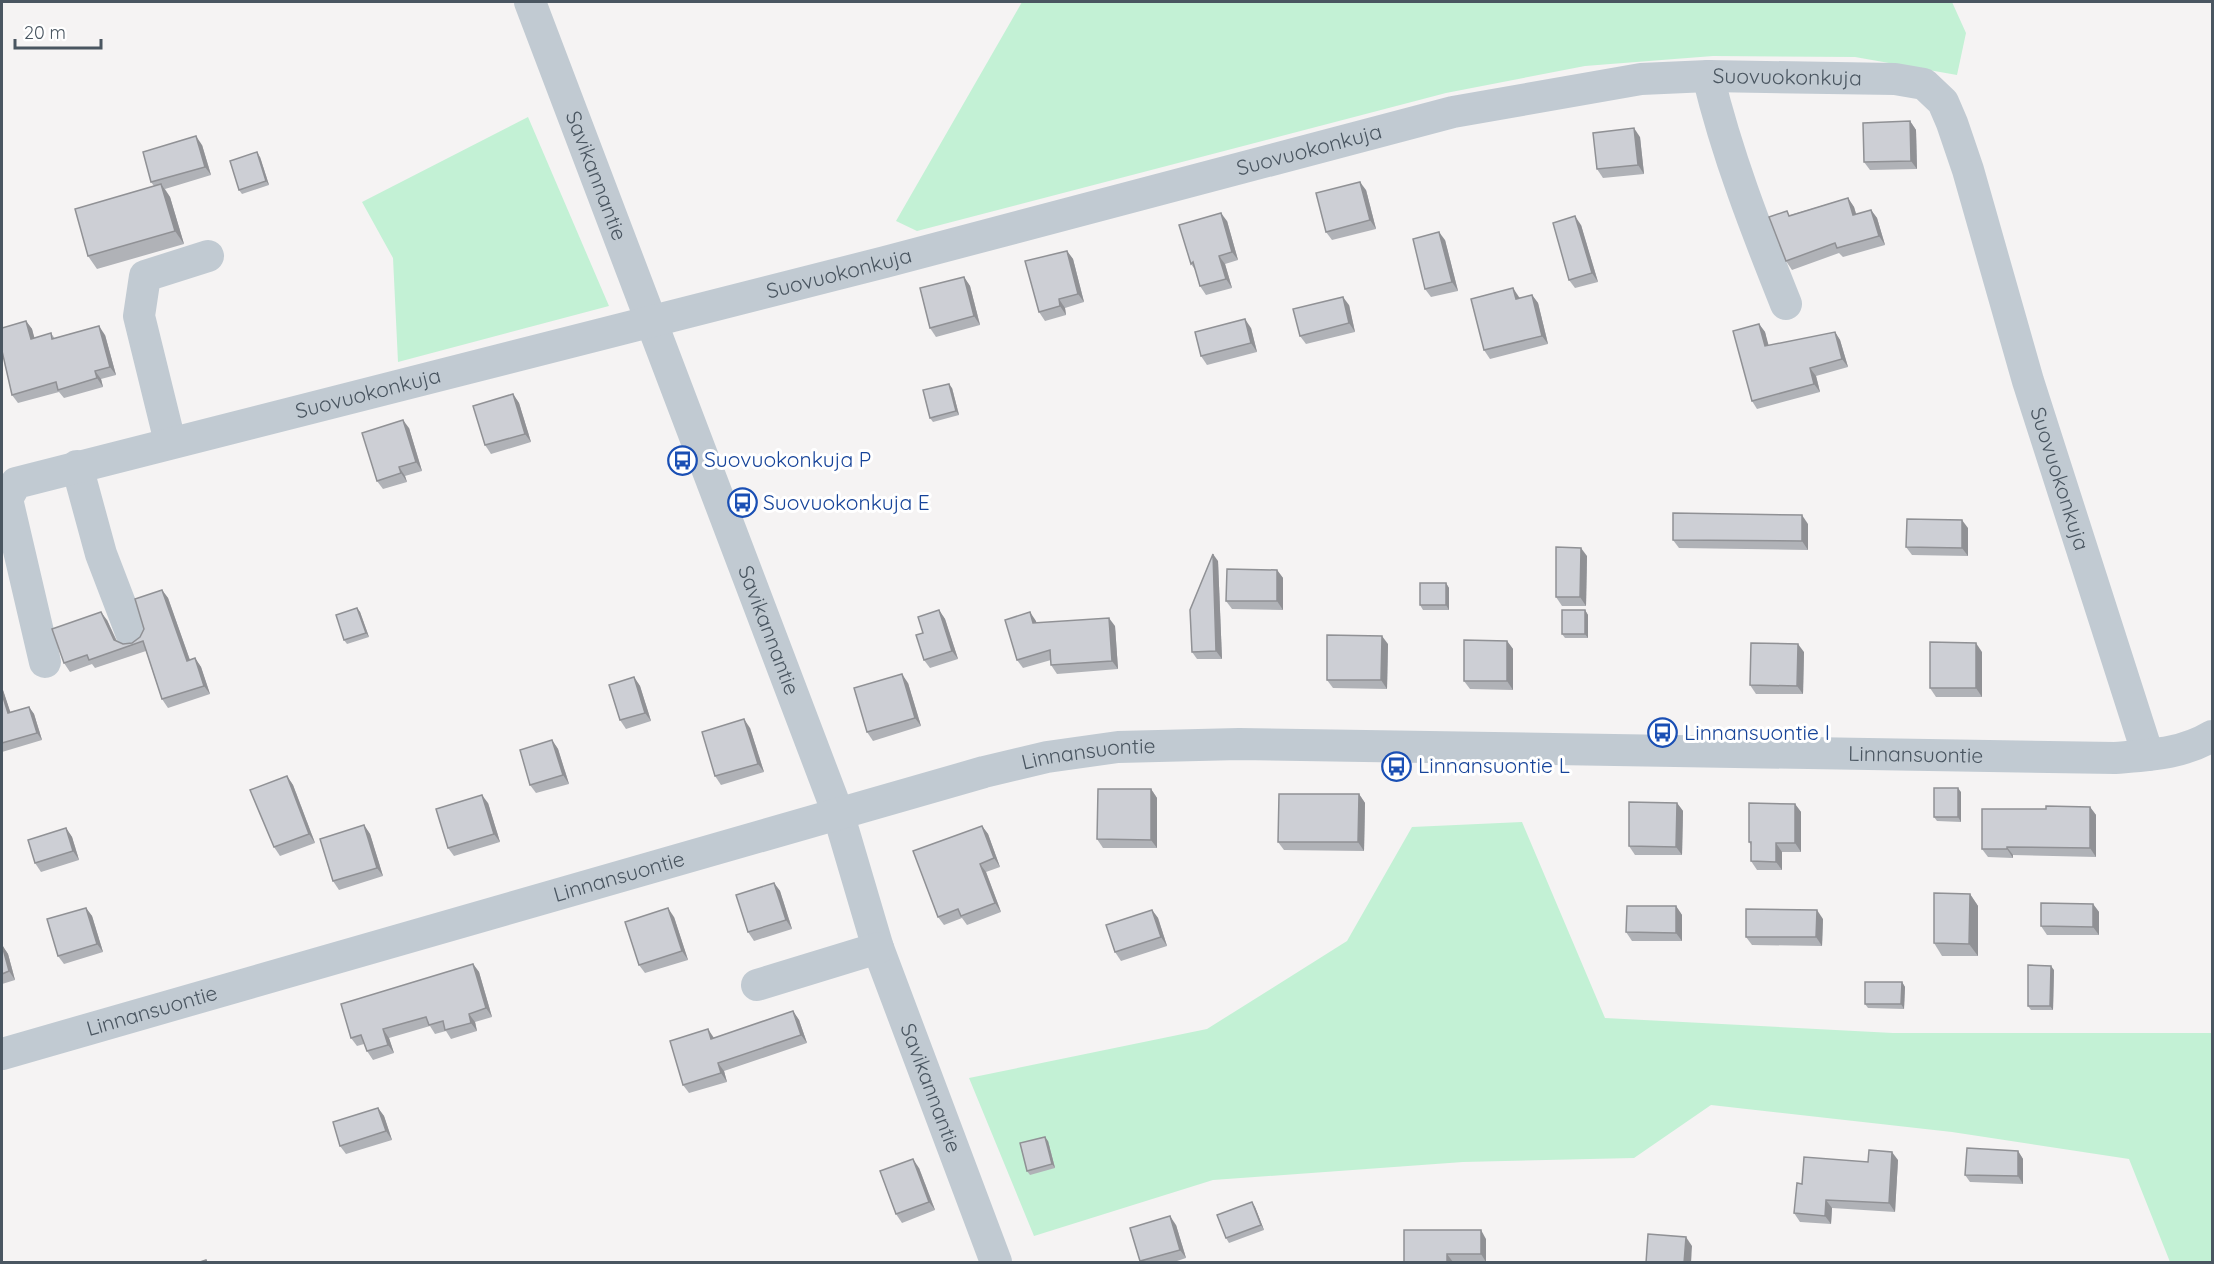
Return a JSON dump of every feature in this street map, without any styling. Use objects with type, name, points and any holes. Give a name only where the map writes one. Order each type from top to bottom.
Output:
[{"type":"street","name":"Savikannantie","points":[[530,2],[839,816],[878,948],[996,1263]]},
{"type":"street","name":"Suovuokonkuja","points":[[45,662],[7,499],[16,483],[652,321],[1453,112],[1596,85],[1641,79],[1708,76],[1895,79],[1924,84],[1942,102],[1968,170],[2028,381],[2148,755]]},
{"type":"street","points":[[1708,76],[1722,132],[1739,185],[1786,304]]},
{"type":"street","points":[[170,442],[140,316],[146,276],[208,256]]},
{"type":"street","points":[[77,466],[100,554],[132,635]]},
{"type":"street","name":"Linnansuontie","points":[[2,1054],[1036,759],[1118,747],[1239,744],[2115,758],[2148,755],[2195,746],[2212,736]]},
{"type":"street","points":[[757,985],[878,948]]},
{"type":"green space","points":[[1022,2],[1952,2],[1966,33],[1957,75],[1855,57],[1713,56],[1585,66],[1446,93],[917,231],[896,221]]},
{"type":"green space","points":[[528,117],[609,306],[398,362],[393,258],[362,202]]},
{"type":"green space","points":[[1522,822],[1605,1018],[1893,1033],[2212,1033],[2212,1262],[2170,1262],[2129,1159],[1952,1132],[1711,1105],[1634,1158],[1463,1162],[1213,1180],[1034,1236],[969,1078],[1207,1029],[1347,941],[1412,827]]},
{"type":"building","points":[[1910,121],[1911,161],[1864,162],[1863,123]]},
{"type":"building","points":[[1634,128],[1638,165],[1597,169],[1593,133]]},
{"type":"building","points":[[196,136],[205,167],[151,182],[143,152]]},
{"type":"building","points":[[257,152],[266,181],[239,190],[230,161]]},
{"type":"building","points":[[1360,182],[1370,220],[1326,232],[1316,193]]},
{"type":"building","points":[[161,184],[175,231],[88,256],[75,209]]},
{"type":"building","points":[[1848,198],[1853,215],[1871,210],[1879,236],[1837,248],[1835,243],[1786,261],[1769,217],[1787,211],[1789,216]]},
{"type":"building","points":[[1221,213],[1232,252],[1219,256],[1226,279],[1200,286],[1179,225]]},
{"type":"building","points":[[1575,216],[1592,273],[1569,280],[1553,223]]},
{"type":"building","points":[[1439,232],[1452,282],[1425,289],[1413,239]]},
{"type":"building","points":[[1067,251],[1078,294],[1059,299],[1060,306],[1039,312],[1025,261]]},
{"type":"building","points":[[964,277],[974,316],[930,328],[920,288]]},
{"type":"building","points":[[1513,288],[1516,299],[1532,295],[1542,336],[1484,350],[1471,299]]},
{"type":"building","points":[[1343,297],[1349,323],[1300,336],[1293,309]]},
{"type":"building","points":[[1245,319],[1251,343],[1201,356],[1195,332]]},
{"type":"building","points":[[26,321],[31,339],[51,333],[52,339],[99,326],[110,367],[95,371],[97,378],[58,390],[56,382],[12,395],[2,351],[2,328]]},
{"type":"building","points":[[1759,324],[1765,346],[1835,332],[1842,359],[1810,368],[1814,384],[1752,401],[1733,331]]},
{"type":"building","points":[[949,384],[956,411],[930,418],[923,390]]},
{"type":"building","points":[[513,394],[525,434],[485,445],[473,406]]},
{"type":"building","points":[[403,420],[416,462],[399,467],[401,473],[377,481],[362,433]]},
{"type":"building","points":[[1673,513],[1802,515],[1802,541],[1673,540]]},
{"type":"building","points":[[1907,519],[1962,520],[1962,548],[1906,547]]},
{"type":"building","points":[[1556,547],[1581,548],[1580,597],[1556,597]]},
{"type":"building","points":[[1213,554],[1216,651],[1192,652],[1190,610]]},
{"type":"building","points":[[1227,569],[1277,570],[1277,601],[1226,601]]},
{"type":"building","points":[[1420,583],[1446,583],[1446,605],[1420,605]]},
{"type":"building","points":[[162,590],[187,661],[195,658],[204,686],[162,699],[143,641],[89,660],[87,655],[64,663],[52,629],[101,612],[114,640],[123,644],[132,643],[140,637],[144,629],[135,599]]},
{"type":"building","points":[[357,608],[366,633],[344,640],[336,615]]},
{"type":"building","points":[[939,610],[952,651],[924,660],[916,635],[923,633],[918,617]]},
{"type":"building","points":[[1562,610],[1585,610],[1585,634],[1562,634]]},
{"type":"building","points":[[1030,612],[1033,623],[1109,618],[1112,661],[1051,665],[1050,650],[1017,660],[1005,620]]},
{"type":"building","points":[[1327,635],[1382,636],[1381,680],[1327,680]]},
{"type":"building","points":[[1464,640],[1507,641],[1507,681],[1464,681]]},
{"type":"building","points":[[1930,642],[1976,643],[1976,688],[1930,688]]},
{"type":"building","points":[[1751,643],[1798,644],[1797,686],[1750,685]]},
{"type":"building","points":[[902,674],[915,718],[867,732],[854,688]]},
{"type":"building","points":[[634,677],[645,713],[620,720],[609,685]]},
{"type":"building","points":[[2,694],[8,713],[29,707],[37,733],[2,743]]},
{"type":"building","points":[[744,719],[758,764],[715,776],[702,732]]},
{"type":"building","points":[[552,740],[563,775],[530,785],[520,750]]},
{"type":"building","points":[[287,776],[309,834],[274,847],[250,790]]},
{"type":"building","points":[[1934,788],[1958,788],[1958,817],[1934,817]]},
{"type":"building","points":[[1098,789],[1151,789],[1151,840],[1097,839]]},
{"type":"building","points":[[1279,794],[1359,794],[1358,842],[1278,842]]},
{"type":"building","points":[[482,795],[494,834],[448,848],[436,809]]},
{"type":"building","points":[[1629,802],[1677,803],[1676,847],[1629,846]]},
{"type":"building","points":[[1749,803],[1795,804],[1795,843],[1776,843],[1776,862],[1751,861]]},
{"type":"building","points":[[2046,806],[2090,807],[2090,848],[1982,849],[1982,809],[2046,809]]},
{"type":"building","points":[[364,825],[377,868],[333,881],[320,839]]},
{"type":"building","points":[[982,826],[994,858],[980,864],[995,903],[961,916],[958,909],[938,917],[913,851]]},
{"type":"building","points":[[66,828],[73,851],[35,863],[28,840]]},
{"type":"building","points":[[774,883],[786,920],[748,932],[736,895]]},
{"type":"building","points":[[1934,893],[1970,894],[1969,944],[1934,943]]},
{"type":"building","points":[[2041,903],[2093,904],[2093,927],[2041,926]]},
{"type":"building","points":[[1627,906],[1676,906],[1676,933],[1626,932]]},
{"type":"building","points":[[86,908],[97,944],[58,956],[47,919]]},
{"type":"building","points":[[668,908],[682,951],[639,965],[625,922]]},
{"type":"building","points":[[1746,909],[1817,910],[1816,937],[1746,937]]},
{"type":"building","points":[[1152,910],[1161,937],[1115,952],[1106,925]]},
{"type":"building","points":[[2,945],[9,971],[2,974]]},
{"type":"building","points":[[473,964],[486,1008],[469,1014],[471,1023],[445,1030],[443,1021],[429,1025],[426,1017],[383,1029],[388,1045],[367,1051],[361,1035],[351,1038],[341,1004]]},
{"type":"building","points":[[2028,965],[2051,966],[2050,1006],[2028,1006]]},
{"type":"building","points":[[1865,982],[1902,982],[1901,1004],[1865,1004]]},
{"type":"building","points":[[793,1011],[801,1035],[718,1063],[721,1073],[683,1085],[670,1041],[708,1029],[711,1039]]},
{"type":"building","points":[[378,1108],[386,1131],[340,1146],[333,1122]]},
{"type":"building","points":[[1045,1137],[1052,1164],[1027,1171],[1020,1143]]},
{"type":"building","points":[[1967,1148],[2018,1151],[2018,1176],[1965,1175]]},
{"type":"building","points":[[1869,1150],[1892,1152],[1889,1203],[1826,1200],[1825,1216],[1794,1213],[1797,1183],[1802,1184],[1804,1157],[1868,1162]]},
{"type":"building","points":[[913,1159],[929,1202],[896,1214],[880,1171]]},
{"type":"building","points":[[1252,1202],[1261,1225],[1226,1238],[1217,1215]]},
{"type":"building","points":[[1170,1216],[1180,1250],[1140,1261],[1130,1228]]},
{"type":"building","points":[[1404,1230],[1481,1230],[1481,1254],[1447,1254],[1447,1263],[1404,1263]]},
{"type":"building","points":[[1648,1234],[1686,1237],[1684,1263],[1646,1263]]},
{"type":"place","name":"Suovuokonkuja P","points":[[683,460]]},
{"type":"place","name":"Suovuokonkuja E","points":[[742,503]]},
{"type":"place","name":"Linnansuontie I","points":[[1663,733]]},
{"type":"place","name":"Linnansuontie L","points":[[1397,766]]}]
